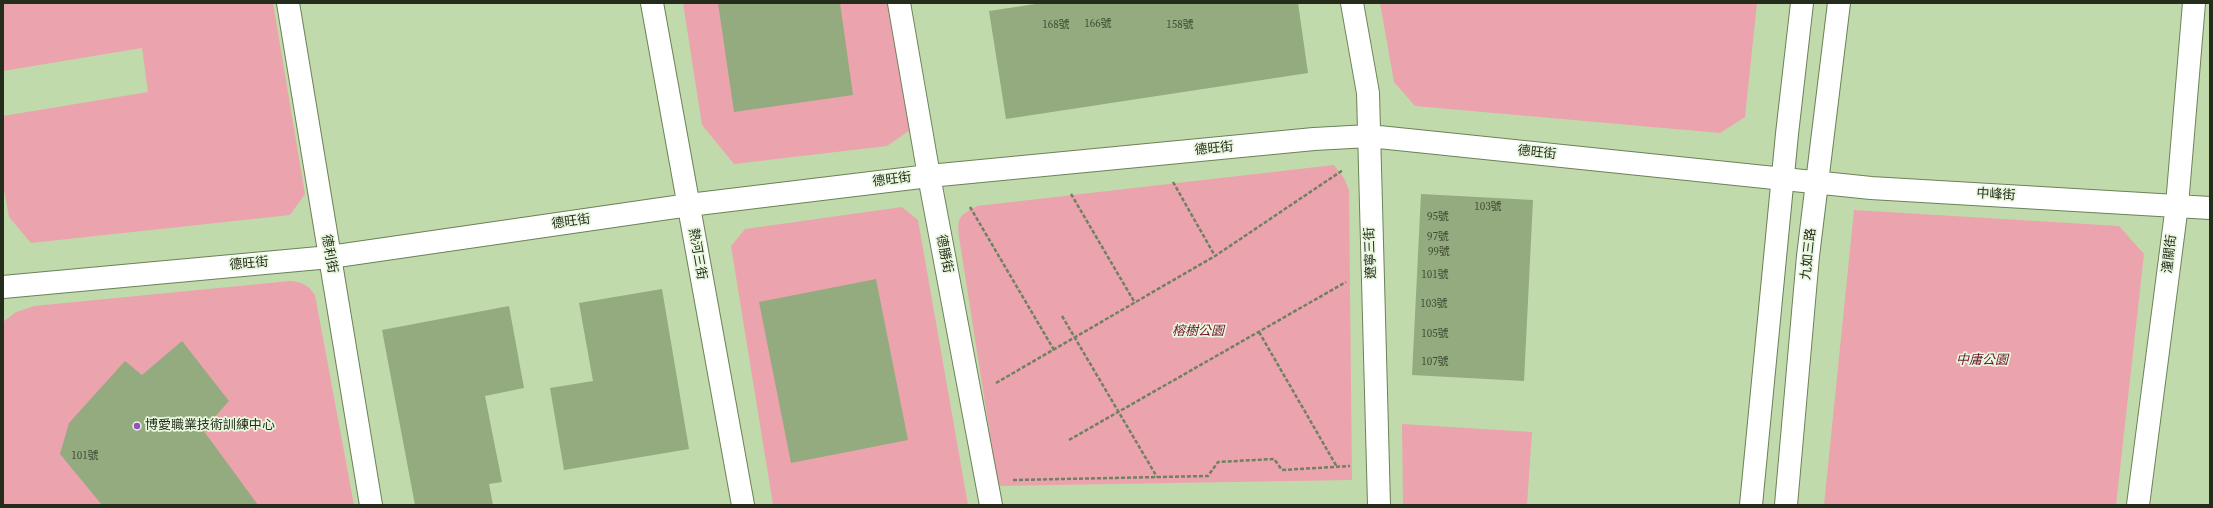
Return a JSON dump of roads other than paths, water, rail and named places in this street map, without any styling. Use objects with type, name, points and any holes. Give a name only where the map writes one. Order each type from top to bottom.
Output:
[{"type":"street","name":"德利街","points":[[288,3],[371,505]]},
{"type":"street","name":"熱河三街","points":[[652,3],[743,505]]},
{"type":"street","name":"德勝街","points":[[899,3],[929,176],[991,505]]},
{"type":"street","name":"遼寧三街","points":[[1352,3],[1368,93],[1379,505]]},
{"type":"street","points":[[1751,505],[1802,3]]},
{"type":"street","name":"九如三路","points":[[1786,505],[1808,256],[1839,3]]},
{"type":"street","name":"潼關街","points":[[2138,505],[2177,205],[2194,3]]},
{"type":"street","name":"德旺街","points":[[3,287],[330,257],[688,205],[929,176],[1320,138],[1369,136],[1783,180]]},
{"type":"street","name":"中峰街","points":[[1783,180],[1870,188],[2210,208]]},
{"type":"place","name":"博愛職業技術訓練中心","points":[[137,426]]},
{"type":"park label","name":"榕樹公園","points":[[1198,332]]},
{"type":"park label","name":"中庸公園","points":[[1982,361]]}]
